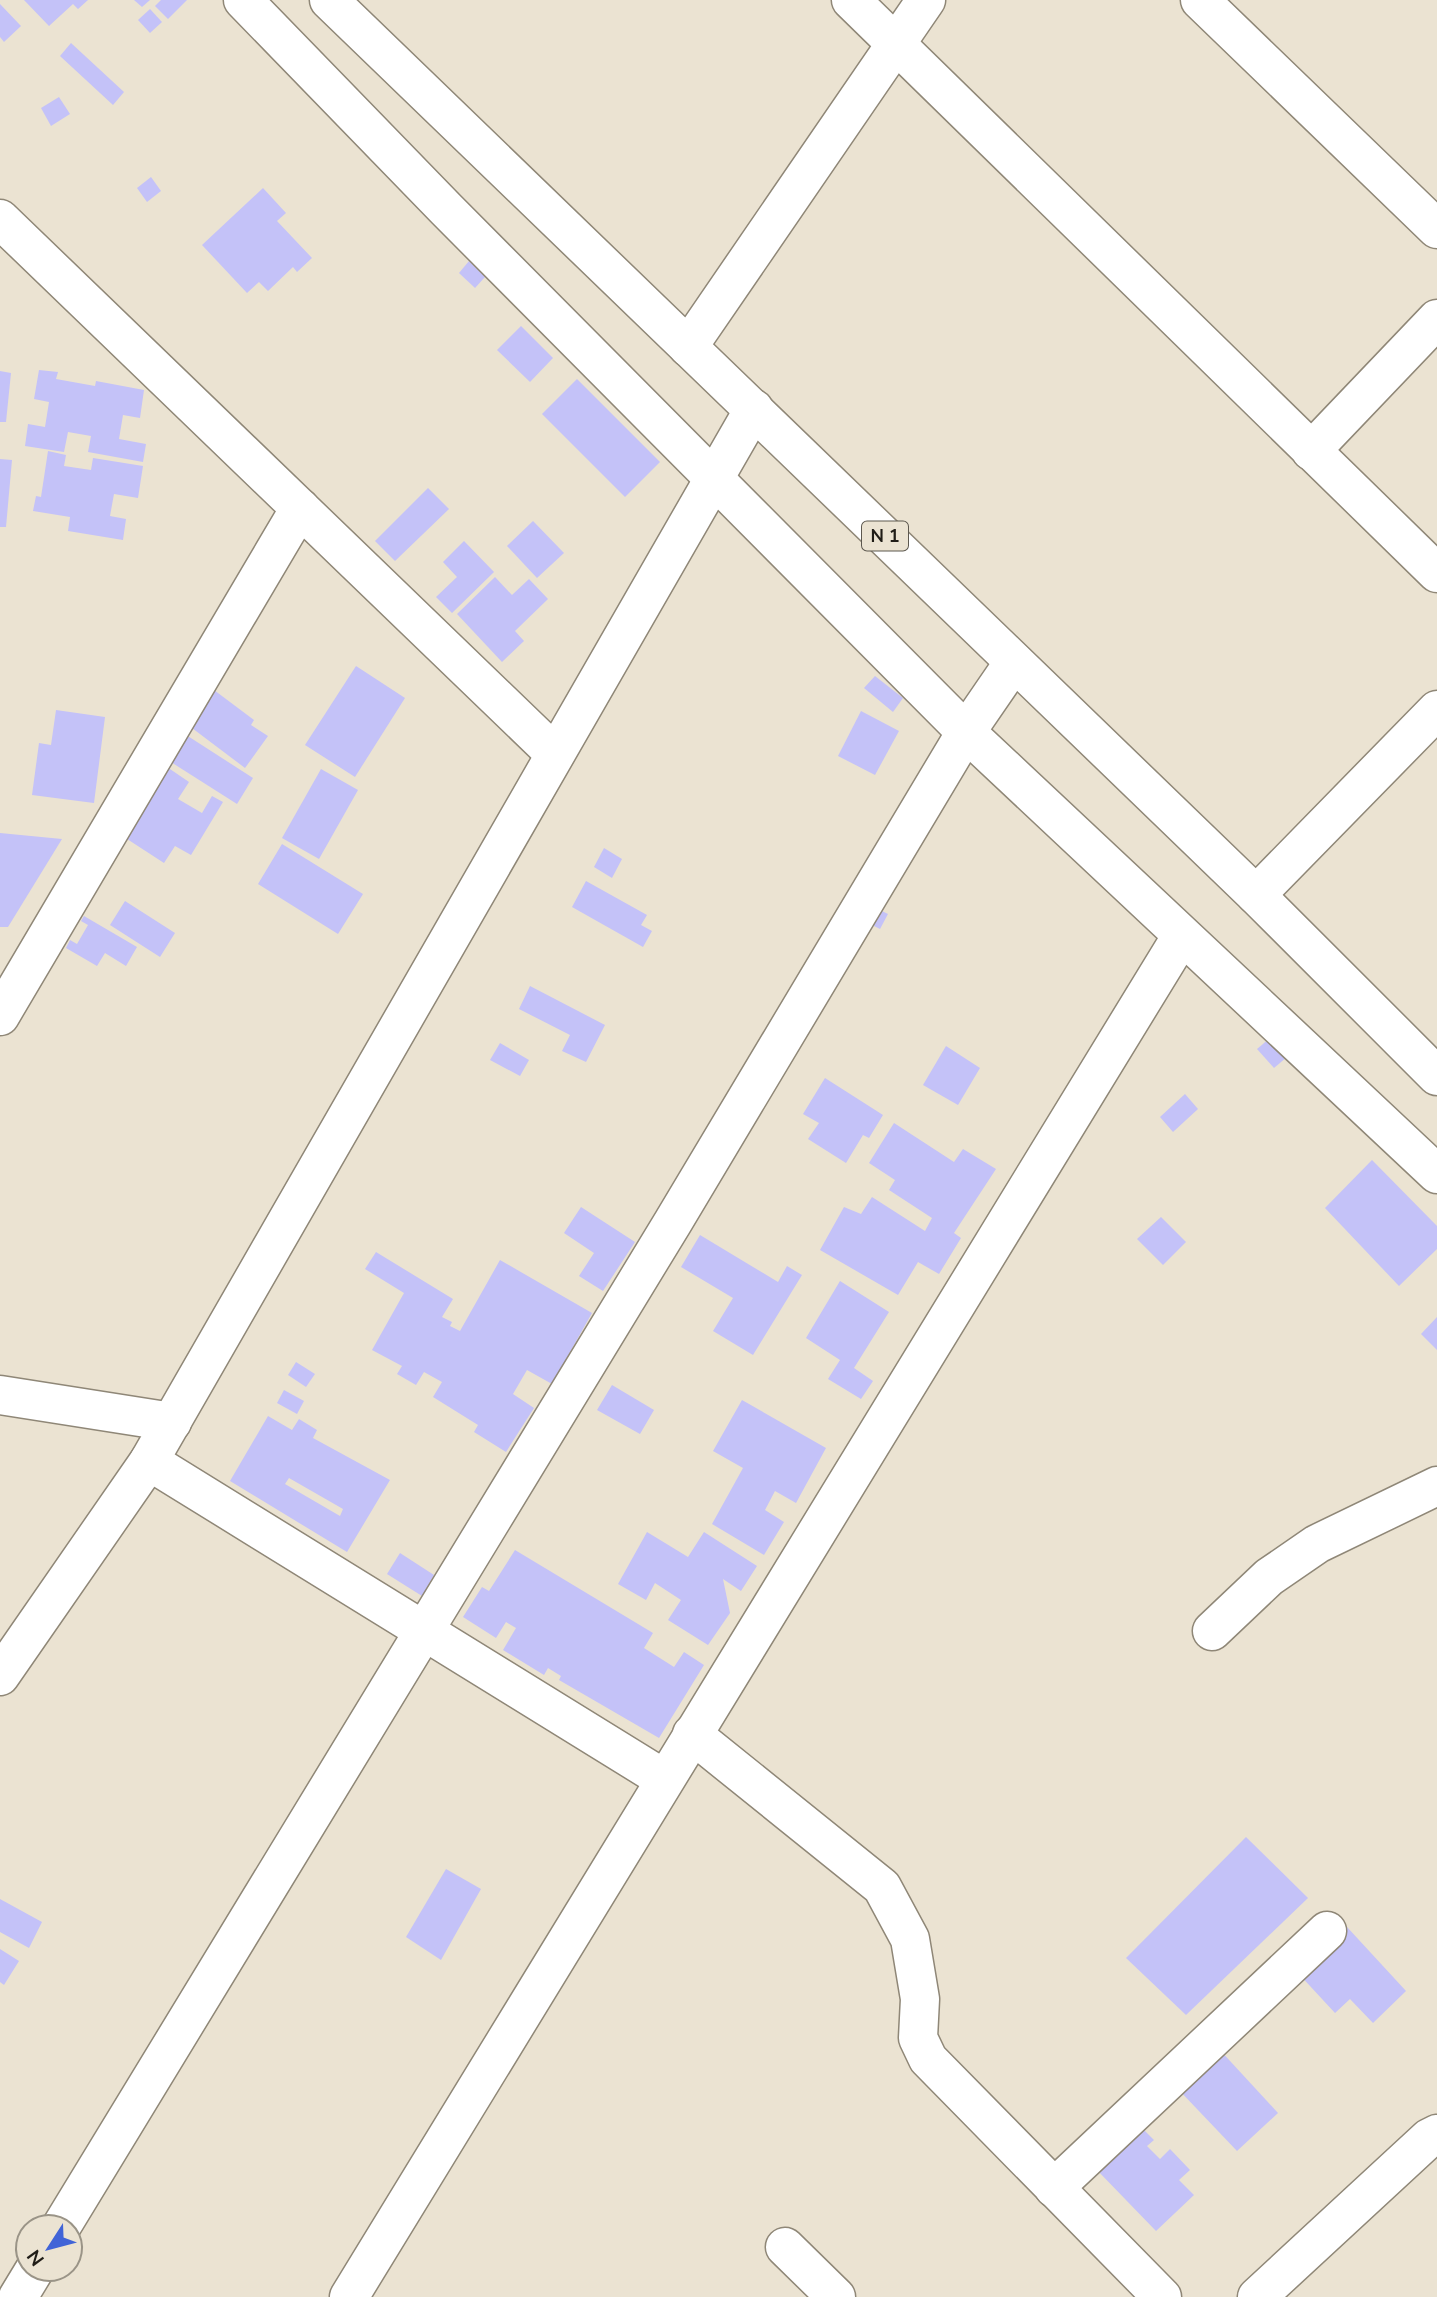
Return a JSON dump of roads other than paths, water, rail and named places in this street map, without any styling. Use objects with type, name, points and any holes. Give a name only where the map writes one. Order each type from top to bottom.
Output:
[{"type":"main road","points":[[243,0],[713,479],[966,732],[1181,937],[1437,1174]]},
{"type":"main road","name":"N 1","points":[[329,0],[1256,895],[1437,1076]]},
{"type":"main road","points":[[851,0],[1437,573]]},
{"type":"main road","points":[[688,347],[926,0]]},
{"type":"main road","points":[[1200,0],[1437,229]]},
{"type":"main road","points":[[0,219],[555,754]]},
{"type":"main road","points":[[1311,451],[1437,319]]},
{"type":"main road","points":[[6,1660],[149,1461],[754,409]]},
{"type":"main road","points":[[0,1016],[300,508]]},
{"type":"main road","points":[[70,2213],[966,732],[1014,662]]},
{"type":"main road","points":[[1256,895],[1437,710]]},
{"type":"main road","points":[[349,2297],[1181,937]]},
{"type":"main road","points":[[0,1395],[172,1422]]},
{"type":"main road","points":[[149,1461],[664,1779]]},
{"type":"main road","points":[[1212,1631],[1269,1577],[1317,1544],[1435,1491]]},
{"type":"main road","points":[[692,1734],[882,1887],[911,1939],[920,1999],[918,2038],[928,2059],[1162,2297]]},
{"type":"main road","points":[[1055,2188],[1327,1931]]},
{"type":"main road","points":[[1257,2297],[1429,2138],[1437,2134]]},
{"type":"main road","points":[[785,2247],[836,2297]]}]
